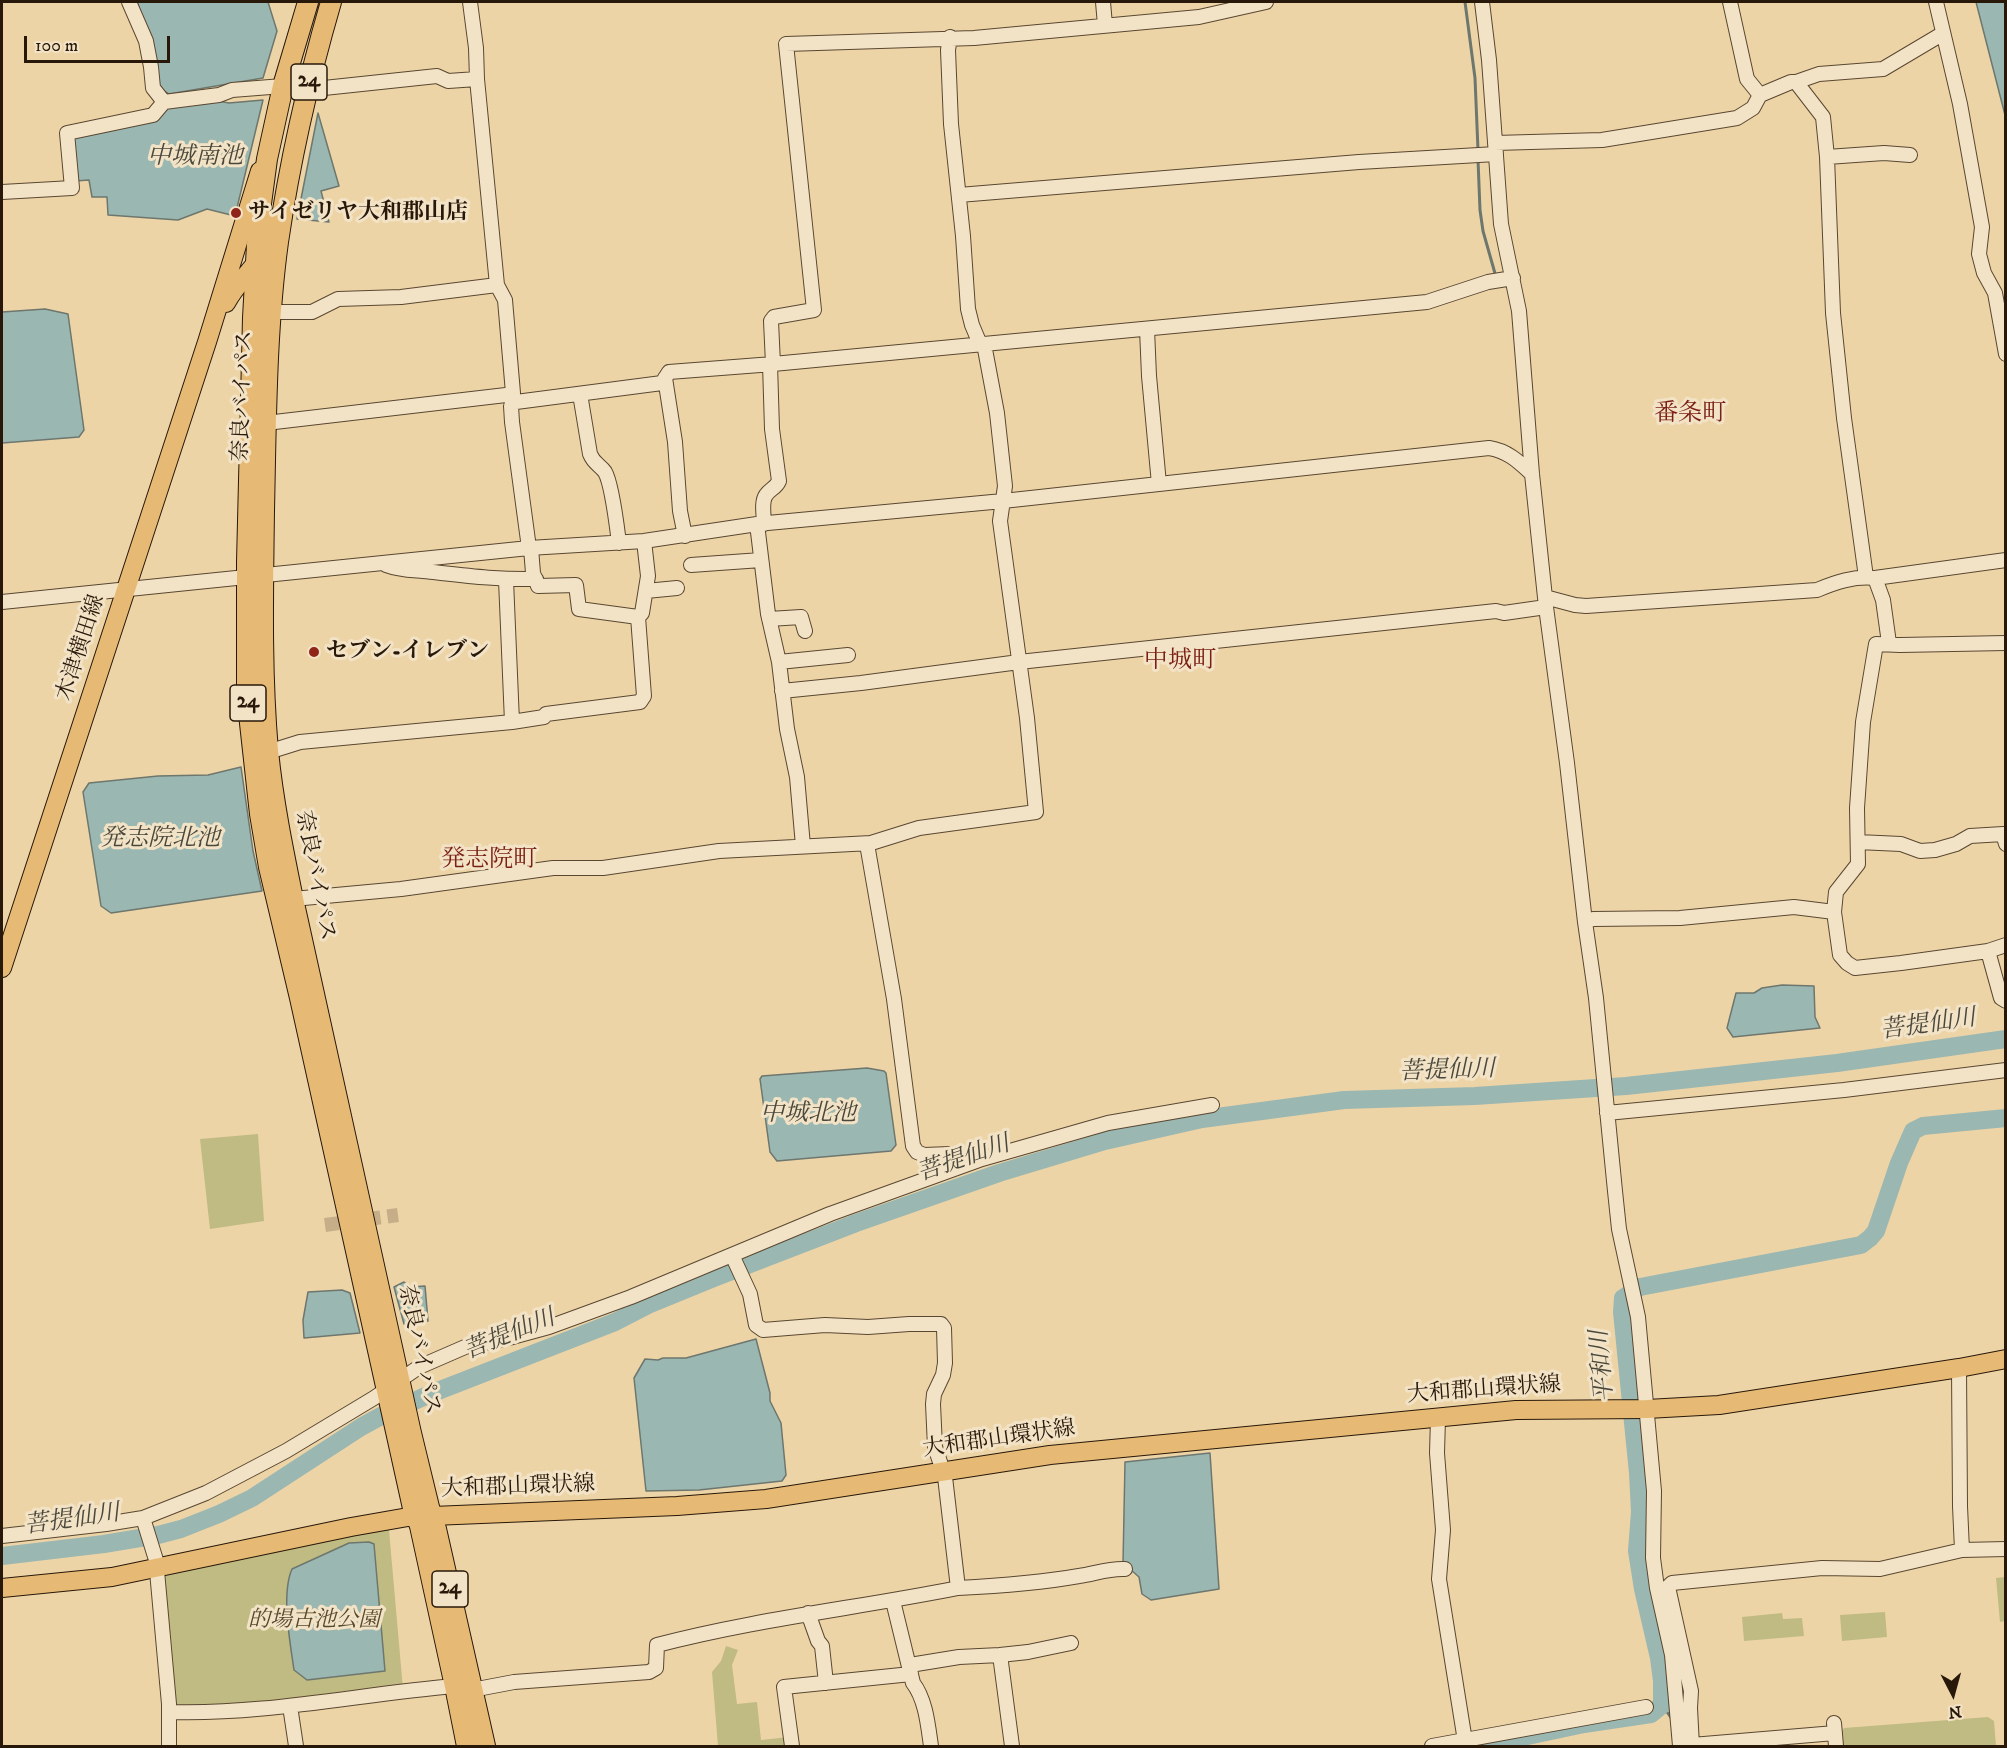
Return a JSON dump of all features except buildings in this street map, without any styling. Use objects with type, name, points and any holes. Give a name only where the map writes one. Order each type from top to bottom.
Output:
[{"type":"highway","name":"奈良バイパス","points":[[308,2],[274,89],[255,264],[255,575],[268,752],[281,843],[395,1388],[413,1508],[436,1529],[464,1688],[467,1746]]},
{"type":"highway","name":"奈良バイパス","points":[[331,2],[302,107],[278,243],[271,312],[266,423],[247,696],[264,840],[395,1388]]},
{"type":"highway","name":"奈良バイパス","points":[[464,1688],[484,1746]]},
{"type":"main road","name":"木津横田線","points":[[2,968],[7,935],[126,589],[207,342],[260,168],[267,159]]},
{"type":"main road","name":"木津横田線","points":[[207,342],[230,295],[268,244],[279,197],[291,163]]},
{"type":"main road","name":"大和郡山環状線","points":[[2,1588],[112,1577],[156,1564],[351,1527],[424,1516],[666,1506],[766,1499],[1050,1455],[1129,1447],[1541,1408],[1635,1409],[1719,1405],[2006,1359]]},
{"type":"street","points":[[129,2],[146,41],[153,87],[164,102]]},
{"type":"street","points":[[470,2],[497,285],[505,300],[514,400],[512,422],[536,579],[538,586],[576,585],[579,609],[638,617]]},
{"type":"street","points":[[1103,2],[1105,25]]},
{"type":"street","points":[[803,846],[797,777],[787,729],[779,662],[769,619],[760,524],[764,499],[767,493],[777,487],[779,481],[772,429],[771,321],[774,317],[814,310],[786,44],[975,38],[1199,17],[1266,2]]},
{"type":"street","points":[[1482,2],[1490,60],[1501,224],[1513,278],[1521,331],[1546,602],[1596,998],[1614,1191],[1638,1317],[1635,1409],[1654,1491],[1653,1558],[1657,1588],[1672,1655],[1678,1719],[1686,1744]]},
{"type":"street","points":[[1730,2],[1747,79],[1760,95]]},
{"type":"street","points":[[1935,2],[1960,104],[1982,227],[1979,254],[1984,273],[1995,293],[2006,354]]},
{"type":"street","points":[[959,195],[1602,140],[1737,118],[1753,108],[1760,95],[1791,82],[1819,74],[1883,69],[1942,34]]},
{"type":"street","points":[[293,899],[401,889],[553,868],[603,868],[719,851],[867,844],[919,828],[1036,813],[1027,718],[1000,521],[1005,486],[997,413],[982,344],[972,325],[968,309],[951,124],[948,50],[950,37]]},
{"type":"street","points":[[324,88],[437,76],[447,81],[477,79]]},
{"type":"street","points":[[1796,82],[1823,117],[1827,158],[1833,313],[1844,418],[1870,578],[1883,600],[1889,643]]},
{"type":"street","points":[[2,192],[72,188],[67,134],[153,115],[164,102],[219,95],[232,90],[274,89]]},
{"type":"street","points":[[1827,158],[1884,153],[1910,155]]},
{"type":"street","points":[[266,423],[506,395],[514,400],[580,394],[662,383],[669,372],[1427,302],[1488,282],[1513,278]]},
{"type":"street","points":[[271,312],[312,312],[338,298],[401,297],[497,285]]},
{"type":"street","points":[[1147,329],[1159,484]]},
{"type":"street","points":[[665,378],[675,442],[680,512],[685,536]]},
{"type":"street","points":[[580,394],[590,454],[593,462],[604,471],[608,481],[620,543]]},
{"type":"street","points":[[2,602],[530,548],[644,541],[760,524],[1003,501],[1489,448],[1508,454],[1533,474]]},
{"type":"street","points":[[268,752],[300,742],[512,722],[544,717],[546,714],[640,702],[644,696],[638,617],[642,613],[648,576],[644,541]]},
{"type":"street","points":[[691,565],[762,560]]},
{"type":"street","points":[[782,691],[1019,662],[1496,611],[1504,613],[1546,602],[1597,605],[1817,590],[1838,581],[2006,560]]},
{"type":"street","points":[[381,563],[399,570],[506,580],[536,579]]},
{"type":"street","points":[[506,580],[512,722]]},
{"type":"street","points":[[646,591],[677,588]]},
{"type":"street","points":[[769,619],[801,616],[805,631]]},
{"type":"street","points":[[2006,643],[1876,644],[1863,722],[1857,808],[1858,864],[1836,892],[1834,912],[1840,955],[1855,968],[1988,951],[2006,945]]},
{"type":"street","points":[[779,662],[848,655]]},
{"type":"street","points":[[1857,842],[1901,844],[1920,851],[1935,850],[1956,844],[1970,836],[2003,834],[2006,844]]},
{"type":"street","points":[[867,844],[894,999],[914,1146],[916,1152],[924,1155],[950,1155],[966,1164]]},
{"type":"street","points":[[1585,922],[1593,919],[1680,918],[1794,907],[1834,912]]},
{"type":"street","points":[[1988,951],[2001,998],[2006,1001]]},
{"type":"street","points":[[1607,1111],[1844,1090],[2006,1070]]},
{"type":"street","points":[[2,1536],[144,1520],[206,1493],[246,1472],[395,1388],[419,1367],[465,1347],[549,1327],[733,1257],[812,1221],[966,1164],[1108,1123],[1212,1105]]},
{"type":"street","points":[[733,1257],[750,1294],[756,1325],[763,1330],[825,1325],[868,1327],[909,1324],[941,1324],[944,1328],[945,1363],[934,1394],[933,1404],[935,1447],[943,1471],[958,1588]]},
{"type":"street","points":[[1959,1368],[1962,1550]]},
{"type":"street","points":[[1438,1418],[1437,1453],[1443,1530],[1439,1579],[1465,1741]]},
{"type":"street","points":[[144,1520],[156,1564],[169,1712],[169,1746]]},
{"type":"street","points":[[1686,1744],[1691,1691],[1668,1587],[1672,1583],[1822,1568],[1880,1569],[1962,1550],[2006,1548]]},
{"type":"street","points":[[169,1712],[212,1713],[514,1682],[649,1672],[656,1668],[657,1645],[808,1613],[893,1601],[958,1588],[1011,1585],[1125,1569]]},
{"type":"street","points":[[893,1601],[913,1683],[920,1692],[931,1746]]},
{"type":"street","points":[[808,1613],[822,1646],[826,1683]]},
{"type":"street","points":[[792,1746],[784,1687],[826,1683],[910,1669],[959,1657],[1028,1652],[1071,1643]]},
{"type":"street","points":[[1000,1655],[1012,1746]]},
{"type":"street","points":[[290,1706],[296,1746]]},
{"type":"street","points":[[1432,1746],[1646,1707]]},
{"type":"street","points":[[1686,1744],[1835,1734]]},
{"type":"green space","points":[[258,1134],[264,1221],[210,1229],[200,1139]]},
{"type":"green space","name":"的場古池公園","points":[[389,1530],[403,1689],[296,1703],[177,1708],[162,1575],[352,1531]]},
{"type":"green space","points":[[2005,1577],[2005,1621],[2000,1622],[1996,1578]]},
{"type":"green space","points":[[1885,1612],[1887,1637],[1842,1641],[1840,1615]]},
{"type":"green space","points":[[1782,1613],[1783,1619],[1802,1618],[1804,1636],[1744,1641],[1742,1617]]},
{"type":"green space","points":[[726,1646],[738,1650],[732,1665],[737,1704],[757,1702],[761,1740],[789,1737],[790,1746],[718,1746],[712,1672],[721,1661]]},
{"type":"green space","points":[[1988,1717],[1994,1721],[1996,1746],[1840,1746],[1839,1735],[1844,1728]]},
{"type":"water","name":"中城南池","points":[[137,2],[268,2],[277,31],[263,78],[169,94],[159,88],[149,35]]},
{"type":"water","points":[[1976,2],[2005,2],[2005,115]]},
{"type":"water","name":"中城南池","points":[[263,100],[235,216],[207,209],[178,220],[108,215],[107,197],[92,197],[89,180],[75,181],[72,135],[158,119],[169,107],[218,101],[229,103]]},
{"type":"water","points":[[318,113],[339,186],[321,191],[329,222],[297,219]]},
{"type":"water","points":[[45,309],[68,314],[84,430],[79,437],[2,443],[2,312]]},
{"type":"water","name":"発志院北池","points":[[241,767],[253,851],[262,891],[111,913],[101,906],[83,792],[89,783],[158,776],[208,775]]},
{"type":"water","points":[[1782,985],[1814,986],[1815,1017],[1820,1028],[1733,1037],[1727,1028],[1736,993],[1754,993],[1762,988]]},
{"type":"water","name":"中城北池","points":[[867,1068],[886,1073],[896,1145],[891,1151],[777,1161],[770,1152],[760,1079],[762,1076]]},
{"type":"water","points":[[404,1282],[411,1287],[425,1286],[428,1321],[404,1324],[394,1287]]},
{"type":"water","points":[[342,1290],[350,1293],[360,1333],[304,1338],[303,1320],[308,1292]]},
{"type":"water","points":[[756,1339],[770,1401],[781,1423],[786,1475],[782,1481],[699,1490],[646,1491],[634,1378],[645,1359],[686,1358]]},
{"type":"water","points":[[1210,1453],[1219,1589],[1151,1600],[1142,1594],[1139,1577],[1123,1563],[1125,1462]]},
{"type":"water","points":[[349,1543],[374,1544],[385,1671],[307,1680],[294,1670],[290,1646],[287,1591],[292,1569]]},
{"type":"waterway","points":[[1465,2],[1475,78],[1478,150]]},
{"type":"waterway","points":[[1478,160],[1483,231],[1496,277]]},
{"type":"waterway","name":"菩提仙川","points":[[2,1556],[104,1544],[181,1529],[252,1498],[361,1427],[430,1394],[615,1322],[648,1305],[856,1223],[999,1173],[1105,1141],[1202,1119],[1344,1100],[1475,1096],[1626,1086],[1837,1063],[2006,1039]]},
{"type":"waterway","name":"平和川","points":[[1480,1746],[1584,1724],[1651,1714],[1662,1705],[1659,1658],[1637,1551],[1640,1512],[1638,1473],[1622,1312],[1623,1298],[1640,1287],[1861,1245],[1876,1231],[1899,1163],[1913,1131],[1923,1126],[2006,1118]]},
{"type":"waterway","points":[[1662,1705],[1672,1719]]},
{"type":"tunnel","points":[[325,1225],[398,1215]]},
{"type":"place","name":"サイゼリヤ大和郡山店","points":[[236,213]]},
{"type":"place","name":"セブン-イレブン","points":[[314,652]]},
{"type":"district","name":"番条町","points":[[1690,415]]},
{"type":"district","name":"中城町","points":[[1180,662]]},
{"type":"district","name":"発志院町","points":[[489,861]]}]
